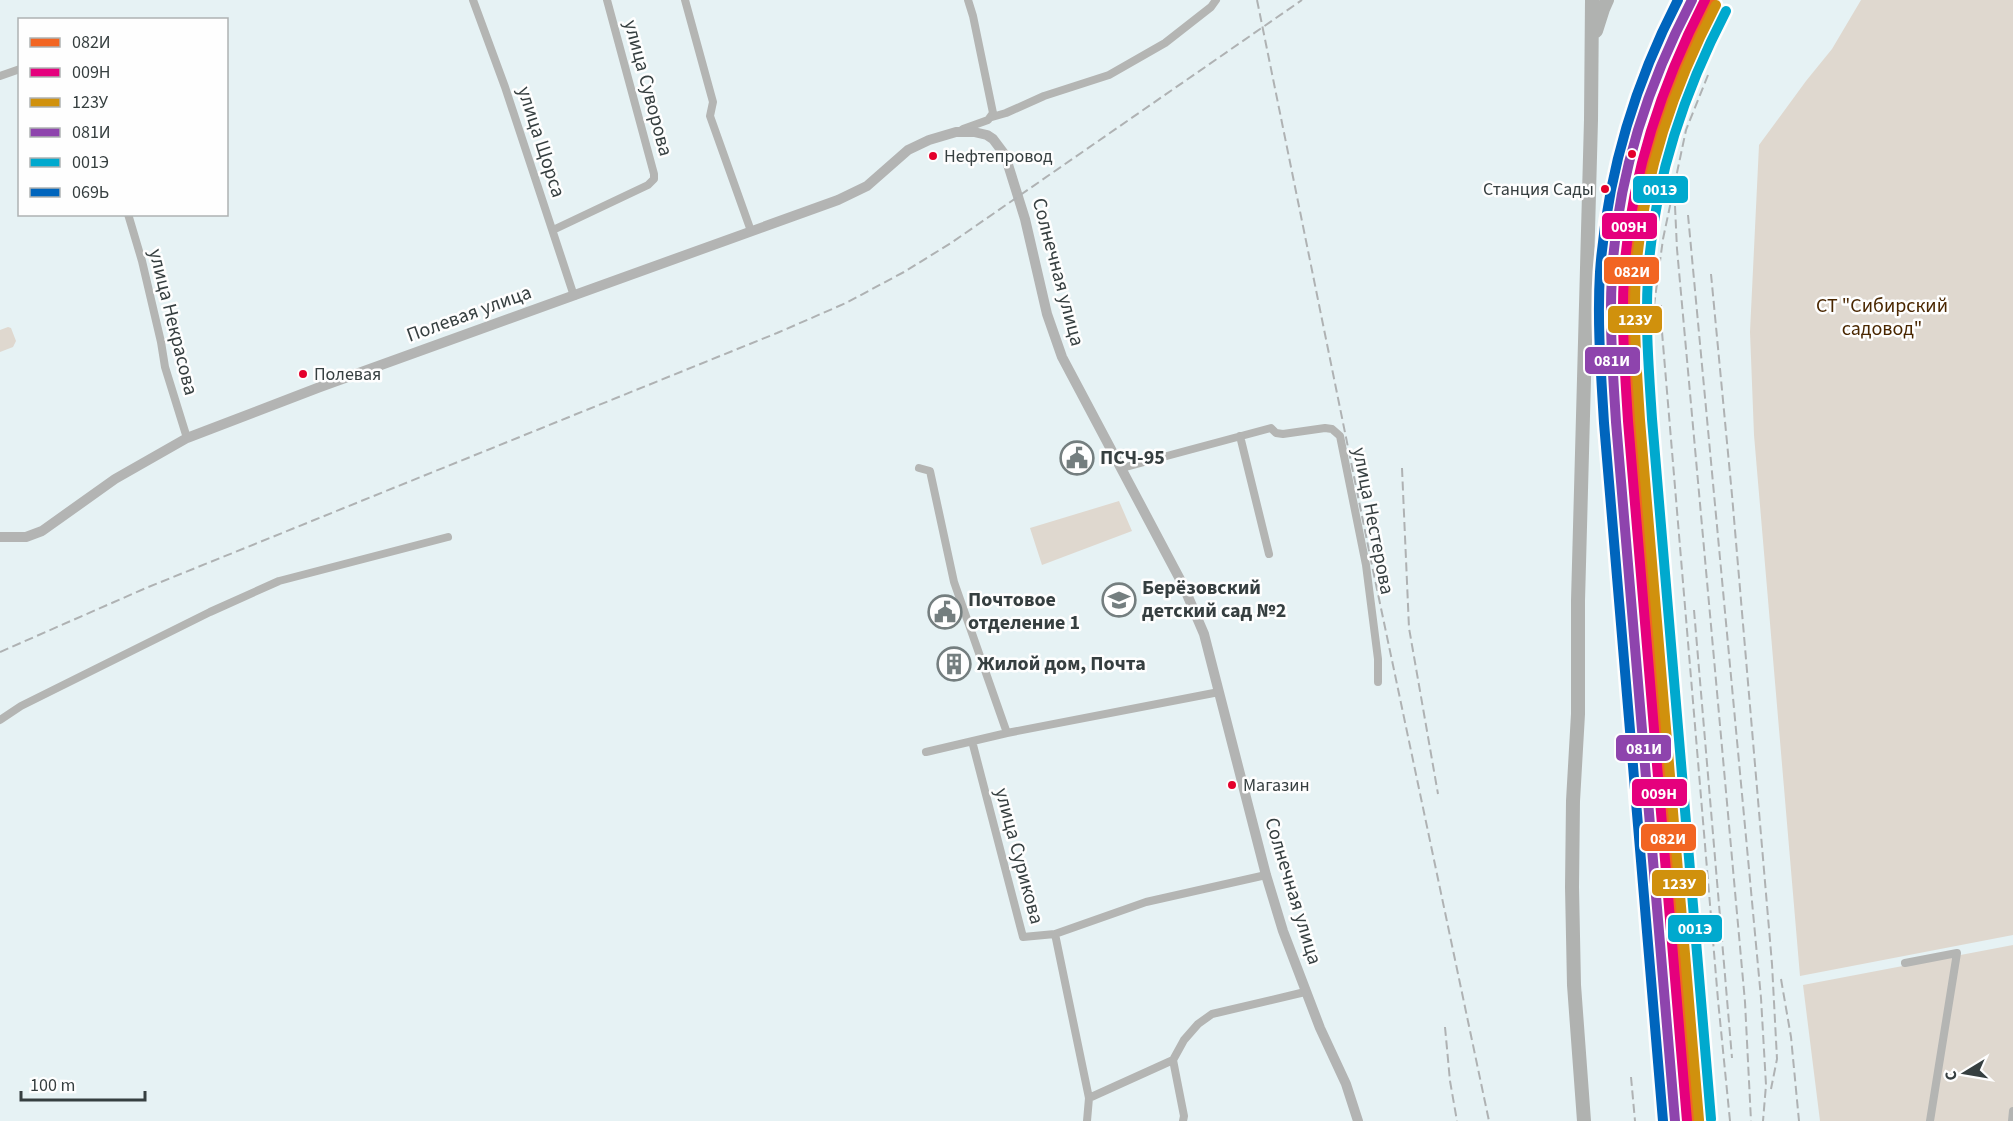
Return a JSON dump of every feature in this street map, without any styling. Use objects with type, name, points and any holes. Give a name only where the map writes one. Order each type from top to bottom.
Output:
[{"type":"highway","points":[[1584,1121],[1574,985],[1572,887],[1573,801],[1578,714],[1578,602],[1592,0]]},
{"type":"highway","points":[[1592,69],[1596,31],[1607,0]]},
{"type":"street","name":"улица Щорса","points":[[473,0],[554,230],[574,296]]},
{"type":"street","name":"улица Суворова","points":[[554,230],[648,185],[654,178],[607,0]]},
{"type":"street","points":[[685,0],[713,102],[710,116],[751,231]]},
{"type":"street","points":[[968,0],[992,117]]},
{"type":"street","points":[[956,132],[1044,96],[1109,75],[1165,43],[1214,3]]},
{"type":"street","points":[[0,76],[18,70]]},
{"type":"street","name":"Полевая улица","points":[[0,537],[26,537],[42,531],[115,479],[187,438],[320,387],[854,194],[878,177],[908,150],[928,140],[956,132]]},
{"type":"street","name":"Солнечная улица","points":[[956,132],[987,135],[1005,155],[1025,219],[1047,314],[1062,357],[1183,585],[1204,634],[1266,875],[1283,931],[1305,992],[1346,1084],[1358,1121]]},
{"type":"street","name":"улица Некрасова","points":[[129,216],[142,261],[165,367],[187,438]]},
{"type":"street","name":"улица Нестерова","points":[[1122,468],[1271,428],[1276,434],[1332,429],[1340,436],[1366,565],[1378,659],[1378,682]]},
{"type":"street","points":[[1240,436],[1269,554]]},
{"type":"street","points":[[919,468],[930,471],[954,582],[1007,733]]},
{"type":"street","points":[[0,720],[31,700],[210,612],[279,581],[448,537]]},
{"type":"street","points":[[926,752],[1007,733],[1219,692]]},
{"type":"street","name":"улица Сурикова","points":[[972,741],[1023,937],[1055,934],[1089,1098],[1087,1121]]},
{"type":"street","points":[[1055,934],[1146,902],[1266,875]]},
{"type":"street","points":[[1905,963],[1957,953],[1930,1121]]},
{"type":"street","points":[[1089,1098],[1173,1060],[1184,1040],[1198,1024],[1212,1014],[1305,992]]},
{"type":"street","points":[[1173,1060],[1183,1121]]},
{"type":"street","points":[[2012,1121],[2013,1111]]},
{"type":"green space","name":"СТ \"Сибирский садовод\"","points":[[1861,0],[2013,0],[2013,935],[1800,976],[1754,435],[1750,332],[1759,145],[1832,49]]},
{"type":"green space","points":[[11,328],[16,341],[13,347],[0,352],[0,330]]},
{"type":"green space","points":[[1119,501],[1132,531],[1042,565],[1030,528]]},
{"type":"green space","points":[[2013,945],[2013,1121],[1820,1121],[1803,985]]},
{"type":"railway","points":[[1257,0],[1374,575],[1489,1121]]},
{"type":"railway","points":[[0,652],[146,588],[846,303],[904,272],[951,243],[1302,0]]},
{"type":"railway","points":[[1708,75],[1686,130],[1663,239],[1651,328],[1659,543],[1710,1121]]},
{"type":"railway","points":[[1659,218],[1669,174]]},
{"type":"railway","points":[[1675,206],[1745,1002],[1751,1121]]},
{"type":"railway","points":[[1688,215],[1761,998],[1766,1085],[1763,1121]]},
{"type":"railway","points":[[1711,274],[1772,964],[1777,1059],[1771,1089]]},
{"type":"railway","points":[[1661,305],[1730,1121]]},
{"type":"railway","points":[[1402,468],[1409,628],[1438,794]]},
{"type":"railway","points":[[1694,610],[1732,1058]]},
{"type":"railway","points":[[1781,979],[1791,1037],[1799,1121]]},
{"type":"railway","points":[[1445,1027],[1450,1081],[1457,1121]]},
{"type":"railway","points":[[1631,1077],[1635,1121]]},
{"type":"transit line","name":"069Ь","points":[[1663,1121],[1604,423],[1599,291],[1609,201],[1625,132],[1648,65],[1678,0]]},
{"type":"transit line","name":"081И","points":[[1675,1121],[1616,422],[1611,293],[1620,203],[1637,133],[1661,66],[1692,0]]},
{"type":"transit line","name":"009Н","points":[[1687,1121],[1628,421],[1623,293],[1627,239],[1633,203],[1650,133],[1675,65],[1705,0]]},
{"type":"transit line","name":"082И","points":[[1693,1121],[1653,660],[1632,374],[1631,285],[1635,223],[1651,152],[1677,74],[1711,0]]},
{"type":"transit line","name":"123У","points":[[1699,1120],[1640,420],[1635,292],[1639,239],[1652,170],[1673,102],[1716,5]]},
{"type":"transit line","name":"001Э","points":[[1711,1119],[1652,419],[1647,313],[1651,242],[1664,173],[1696,74],[1726,11]]},
{"type":"place","name":"Нефтепровод","points":[[933,156]]},
{"type":"place","name":"Станция Сады","points":[[1605,189]]},
{"type":"place","name":"Полевая","points":[[303,374]]},
{"type":"place","name":"ПСЧ-95","points":[[1077,458]]},
{"type":"place","name":"Берёзовский детский сад №2","points":[[1119,600]]},
{"type":"place","name":"Почтовое отделение 1","points":[[945,612]]},
{"type":"place","name":"Жилой дом, Почта","points":[[954,664]]},
{"type":"place","name":"Магазин","points":[[1232,785]]}]
